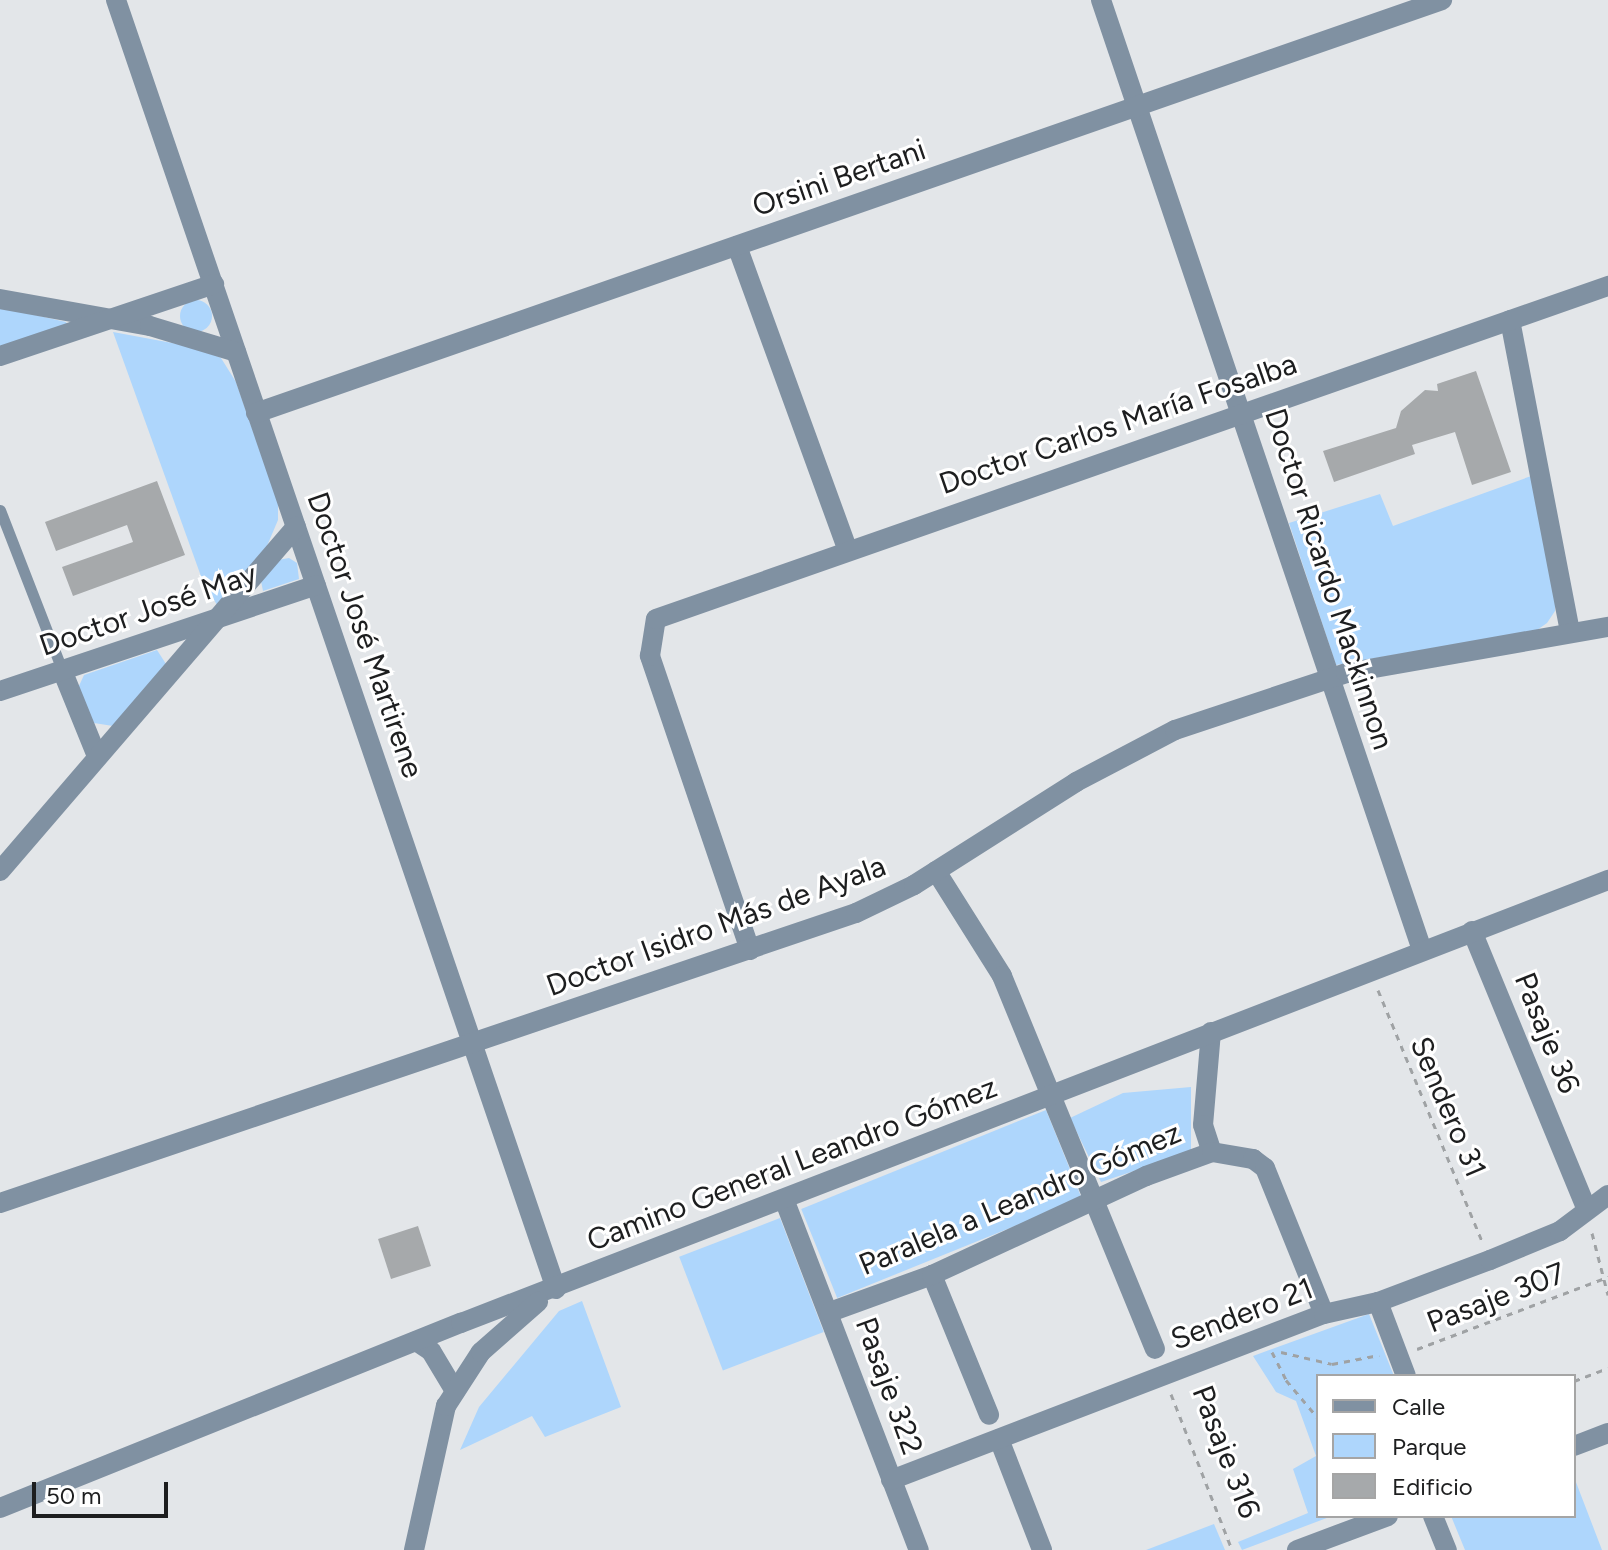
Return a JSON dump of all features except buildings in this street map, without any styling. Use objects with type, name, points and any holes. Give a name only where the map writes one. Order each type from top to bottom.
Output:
[{"type":"street","name":"Doctor José Martirene","points":[[116,0],[556,1289]]},
{"type":"street","name":"Doctor Ricardo Mackinnon","points":[[1101,0],[1422,950]]},
{"type":"street","name":"Orsini Bertani","points":[[256,413],[1442,0]]},
{"type":"street","points":[[737,246],[847,549]]},
{"type":"street","points":[[0,356],[214,284]]},
{"type":"street","name":"Doctor Carlos María Fosalba","points":[[750,950],[650,656],[651,626],[664,613],[1608,286]]},
{"type":"street","points":[[0,299],[205,339],[236,352]]},
{"type":"street","points":[[1510,320],[1570,631]]},
{"type":"street","points":[[0,871],[296,527]]},
{"type":"street","name":"Doctor José May","points":[[0,691],[316,585]]},
{"type":"street","name":"Doctor Isidro Más de Ayala","points":[[0,1203],[475,1045],[856,913],[936,871],[1150,741],[1329,678],[1570,631],[1608,627]]},
{"type":"street","points":[[62,670],[97,756]]},
{"type":"street","points":[[936,871],[1002,976],[1098,1203],[1155,1349]]},
{"type":"street","name":"Camino General Leandro Gómez","points":[[0,1508],[416,1341],[1608,880]]},
{"type":"street","name":"Pasaje 36","points":[[1472,931],[1586,1208]]},
{"type":"street","points":[[1211,1032],[1203,1125],[1212,1152]]},
{"type":"street","name":"Paralela a Leandro Gómez","points":[[830,1312],[932,1275],[1098,1203],[1146,1176],[1212,1152],[1236,1154],[1265,1168],[1324,1314]]},
{"type":"street","name":"Sendero 21","points":[[891,1480],[1324,1314],[1378,1302],[1490,1260],[1560,1231],[1586,1208],[1608,1195]]},
{"type":"street","name":"Pasaje 322","points":[[784,1199],[919,1550]]},
{"type":"street","points":[[932,1275],[989,1415]]},
{"type":"street","points":[[414,1550],[435,1445],[455,1391],[481,1352],[556,1289]]},
{"type":"street","points":[[1378,1302],[1405,1374]]},
{"type":"street","points":[[416,1341],[431,1351],[455,1391]]},
{"type":"street","points":[[1576,1445],[1608,1433]]},
{"type":"street","points":[[999,1439],[1042,1550]]},
{"type":"street","points":[[1297,1550],[1383,1518]]},
{"type":"street","points":[[1434,1518],[1447,1550]]},
{"type":"lane","points":[[0,510],[62,670]]},
{"type":"path","name":"Sendero 31","points":[[1369,970],[1490,1260]]},
{"type":"path","points":[[1586,1208],[1608,1295]]},
{"type":"path","name":"Pasaje 307","points":[[1398,1356],[1608,1277]]},
{"type":"path","points":[[1265,1338],[1283,1353],[1332,1364],[1365,1354],[1398,1356]]},
{"type":"path","points":[[1265,1338],[1286,1380],[1316,1416]]},
{"type":"path","points":[[1576,1380],[1608,1368]]},
{"type":"path","name":"Pasaje 316","points":[[1164,1376],[1232,1550]]},
{"type":"green space","points":[[196,300],[207,305],[212,316],[207,327],[196,332],[185,327],[180,316],[185,305]]},
{"type":"green space","points":[[0,307],[66,322],[68,326],[0,349]]},
{"type":"green space","points":[[113,332],[199,348],[221,358],[236,382],[278,503],[278,520],[267,546],[217,605],[202,579]]},
{"type":"green space","points":[[1534,475],[1555,595],[1555,611],[1547,623],[1537,630],[1336,665],[1289,523],[1380,494],[1393,526]]},
{"type":"green space","points":[[289,558],[297,563],[299,579],[263,591],[261,581],[278,560]]},
{"type":"green space","points":[[157,650],[166,664],[113,726],[94,723],[78,688],[84,675]]},
{"type":"green space","points":[[1191,1087],[1191,1152],[1101,1182],[1070,1118],[1123,1093]]},
{"type":"green space","points":[[1046,1110],[1082,1199],[837,1298],[801,1209]]},
{"type":"green space","points":[[780,1218],[824,1332],[723,1371],[679,1257]]},
{"type":"green space","points":[[582,1301],[621,1407],[545,1437],[532,1416],[460,1450],[479,1407],[559,1311]]},
{"type":"green space","points":[[1369,1314],[1393,1374],[1316,1374],[1316,1456],[1296,1401],[1276,1392],[1253,1356]]},
{"type":"green space","points":[[1316,1456],[1316,1518],[1327,1518],[1242,1550],[1238,1542],[1308,1513],[1293,1469]]},
{"type":"green space","points":[[1576,1482],[1602,1550],[1465,1550],[1452,1518],[1576,1518]]},
{"type":"green space","points":[[1214,1524],[1225,1550],[1146,1550]]}]
